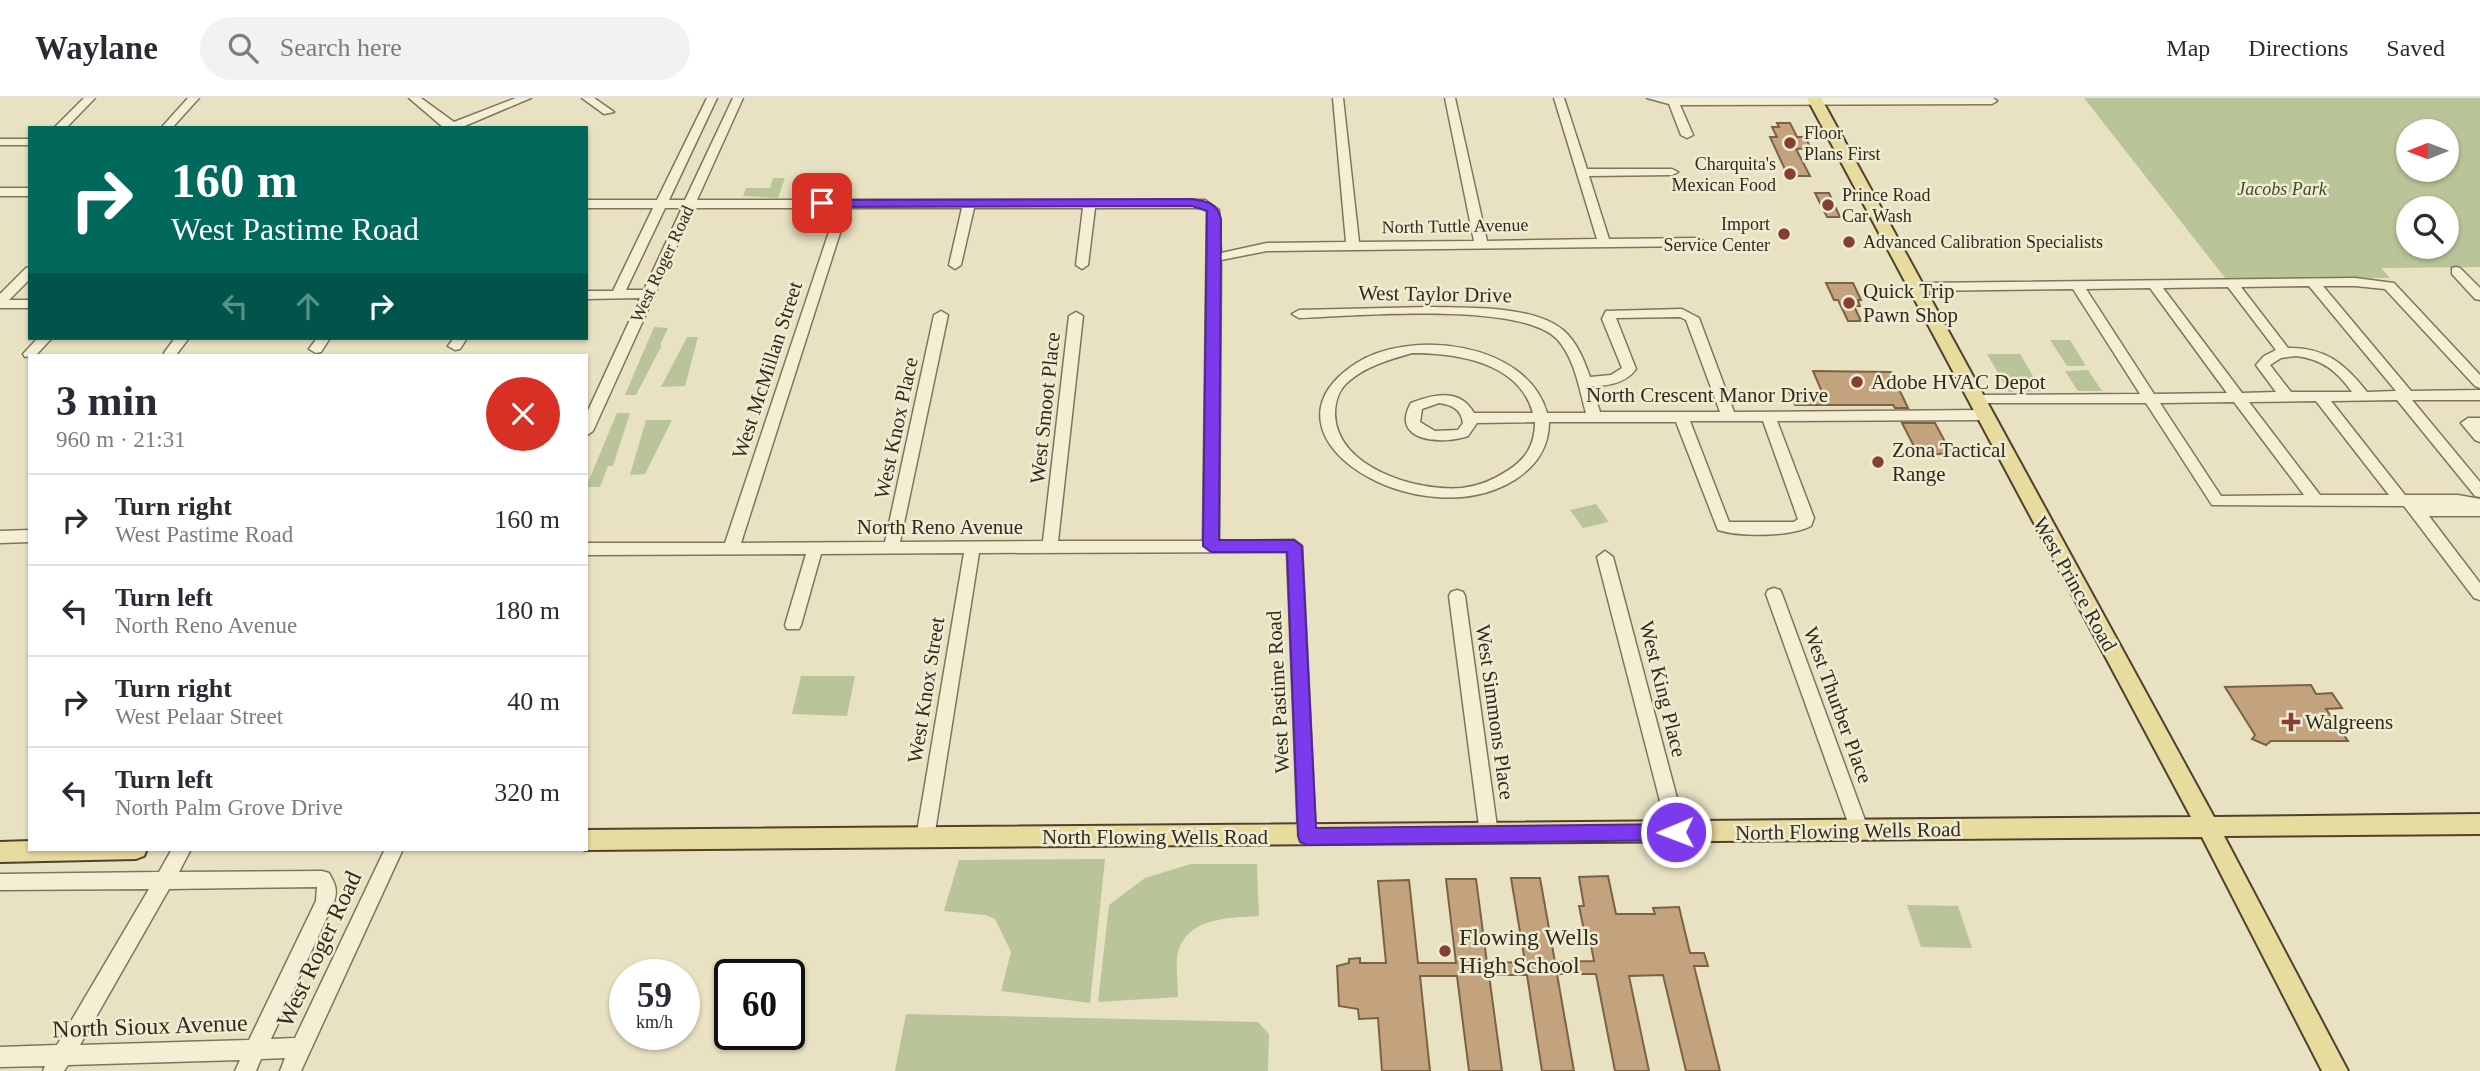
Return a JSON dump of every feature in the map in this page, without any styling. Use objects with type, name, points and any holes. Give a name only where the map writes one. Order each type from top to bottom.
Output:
[{"type":"main road","name":"West Prince Road","points":[[1815,101],[2208,827],[2334,1071]]},
{"type":"main road","name":"North Flowing Wells Road","points":[[588,840],[2480,824]]},
{"type":"main road","points":[[0,852],[45,851]]},
{"type":"street","points":[[62,126],[90,98]]},
{"type":"street","points":[[168,126],[194,98]]},
{"type":"street","points":[[414,98],[451,126]]},
{"type":"street","points":[[455,126],[526,98]]},
{"type":"street","points":[[587,98],[608,112]]},
{"type":"street","name":"West Roger Road","points":[[618,294],[712,98]]},
{"type":"street","name":"West Roger Road","points":[[588,426],[738,98]]},
{"type":"street","points":[[1338,98],[1353,246]]},
{"type":"street","points":[[1450,98],[1481,243]]},
{"type":"street","points":[[1559,98],[1604,242]]},
{"type":"street","points":[[1652,98],[1992,101]]},
{"type":"street","points":[[1673,100],[1687,135]]},
{"type":"street","points":[[0,142],[28,142]]},
{"type":"street","points":[[1582,173],[1672,172]]},
{"type":"street","points":[[0,192],[28,192]]},
{"type":"street","name":"West McMillan Street","points":[[731,549],[844,203]]},
{"type":"street","points":[[955,265],[969,203]]},
{"type":"street","points":[[588,204],[1211,204],[1214,214],[1211,546]]},
{"type":"street","points":[[1082,265],[1089,204]]},
{"type":"street","name":"North Tuttle Avenue","points":[[1214,258],[1268,247],[1699,242]]},
{"type":"street","points":[[2456,271],[2480,296]]},
{"type":"street","points":[[0,303],[28,273]]},
{"type":"street","points":[[2313,282],[2480,492]]},
{"type":"street","points":[[1916,287],[2369,282],[2389,286],[2480,383]]},
{"type":"street","points":[[2231,283],[2284,352]]},
{"type":"street","points":[[2153,284],[2316,501]]},
{"type":"street","points":[[2077,285],[2217,501],[2480,506]]},
{"type":"street","points":[[588,295],[648,294]]},
{"type":"street","points":[[0,303],[28,304]]},
{"type":"street","name":"West Taylor Drive","points":[[1299,314],[1466,312],[1517,316],[1551,327],[1571,347],[1594,417]]},
{"type":"street","points":[[1583,382],[1618,378],[1629,369],[1609,319],[1611,314],[1682,313],[1692,318],[1729,416]]},
{"type":"street","name":"West Knox Place","points":[[891,549],[941,315]]},
{"type":"street","name":"West Smoot Place","points":[[1050,547],[1076,316]]},
{"type":"street","points":[[30,354],[43,340]]},
{"type":"street","points":[[171,353],[181,340]]},
{"type":"street","points":[[1412,349],[1445,349],[1490,361],[1516,375],[1532,395],[1543,416],[1542,435],[1536,453],[1520,471],[1497,484],[1469,492],[1447,494],[1415,491],[1367,474],[1338,449],[1327,423],[1328,401],[1340,380],[1358,365],[1387,353],[1412,349]]},
{"type":"street","points":[[2286,396],[2263,365],[2270,355],[2284,352],[2326,359],[2340,370],[2363,396]]},
{"type":"street","name":"North Crescent Manor Drive","points":[[1470,418],[1768,416],[2151,397],[2480,395]]},
{"type":"street","points":[[2319,396],[2480,594]]},
{"type":"street","points":[[1681,417],[1723,526],[1797,527],[1806,522],[1806,518],[1768,416]]},
{"type":"street","points":[[2480,423],[2468,423],[2480,437]]},
{"type":"street","points":[[0,537],[28,536]]},
{"type":"street","name":"North Reno Avenue","points":[[588,548],[1294,546]]},
{"type":"street","name":"West Pastime Road","points":[[1294,546],[1307,836]]},
{"type":"street","points":[[793,625],[815,549]]},
{"type":"street","name":"West Knox Street","points":[[925,838],[972,549]]},
{"type":"street","name":"West King Place","points":[[1605,557],[1676,832]]},
{"type":"street","name":"West Thurber Place","points":[[1774,594],[1860,831]]},
{"type":"street","name":"West Simmons Place","points":[[1457,596],[1489,834]]},
{"type":"street","points":[[57,1063],[181,851]]},
{"type":"street","name":"West Roger Road","points":[[290,1071],[393,851]]},
{"type":"street","name":"West Roger Road","points":[[163,881],[318,878],[322,879],[328,890],[326,902],[245,1071]]},
{"type":"street","points":[[0,882],[163,881]]},
{"type":"street","name":"North Sioux Avenue","points":[[0,1057],[57,1063],[301,1048]]},
{"type":"green space","name":"Jacobs Park","points":[[2084,98],[2480,98],[2480,267],[2381,268],[2390,278],[2226,279]]},
{"type":"green space","points":[[773,178],[785,178],[778,198],[743,196],[746,188],[770,188]]},
{"type":"green space","points":[[654,327],[668,328],[662,345],[636,395],[625,395]]},
{"type":"green space","points":[[687,337],[698,337],[685,386],[661,387]]},
{"type":"green space","points":[[2050,340],[2070,340],[2086,366],[2067,366]]},
{"type":"green space","points":[[1987,354],[2020,354],[2042,391],[2009,392]]},
{"type":"green space","points":[[2088,370],[2102,391],[2078,391],[2065,371]]},
{"type":"green space","points":[[617,413],[630,413],[613,466],[608,466],[600,487],[588,487]]},
{"type":"green space","points":[[646,420],[672,420],[645,474],[630,475]]},
{"type":"green space","points":[[1596,504],[1609,522],[1583,528],[1570,510]]},
{"type":"green space","points":[[801,676],[855,676],[847,716],[792,714]]},
{"type":"green space","points":[[1105,859],[1090,1003],[1001,991],[1011,952],[995,919],[985,915],[944,911],[959,860]]},
{"type":"green space","points":[[1191,864],[1257,864],[1259,916],[1209,922],[1188,934],[1177,958],[1178,997],[1098,1002],[1109,905],[1145,878]]},
{"type":"green space","points":[[1907,905],[1958,906],[1972,948],[1921,947]]},
{"type":"green space","points":[[906,1014],[1258,1022],[1269,1034],[1268,1071],[895,1071]]},
{"type":"building","points":[[1777,123],[1790,123],[1797,137],[1805,137],[1811,148],[1796,149],[1810,176],[1788,176],[1770,137],[1777,137],[1772,127],[1779,127]]},
{"type":"building","name":"Prince Road Car Wash","points":[[1815,193],[1829,193],[1840,217],[1827,217]]},
{"type":"building","name":"Quick Trip Pawn Shop","points":[[1826,283],[1853,283],[1861,300],[1858,300],[1860,306],[1854,306],[1861,321],[1848,321]]},
{"type":"building","name":"Adobe HVAC Depot","points":[[1813,371],[1891,372],[1908,408],[1895,408],[1893,405],[1795,405],[1789,392],[1822,392]]},
{"type":"building","points":[[1902,423],[1935,423],[1951,453],[1919,456]]},
{"type":"building","name":"Walgreens","points":[[2311,685],[2316,694],[2332,693],[2342,708],[2326,709],[2348,741],[2271,741],[2266,745],[2252,739],[2255,735],[2225,687]]},
{"type":"building","name":"Flowing Wells High School","points":[[1608,876],[1616,914],[1655,914],[1653,908],[1679,907],[1690,953],[1704,953],[1708,966],[1694,966],[1720,1071],[1686,1071],[1663,975],[1629,976],[1649,1071],[1615,1071],[1596,974],[1557,974],[1574,1071],[1542,1071],[1527,975],[1489,975],[1502,1071],[1469,1071],[1457,976],[1420,976],[1430,1071],[1382,1071],[1378,1018],[1359,1019],[1358,1009],[1339,1006],[1337,966],[1349,963],[1349,959],[1360,958],[1360,963],[1386,963],[1378,881],[1409,880],[1418,963],[1456,963],[1446,879],[1476,879],[1487,963],[1525,962],[1511,878],[1540,878],[1555,962],[1594,961],[1590,940],[1586,940],[1579,906],[1584,906],[1579,877]]},
{"type":"place","name":"Floor Plans First","points":[[1790,143]]},
{"type":"place","name":"Charquita's Mexican Food","points":[[1790,174]]},
{"type":"place","name":"Prince Road Car Wash","points":[[1828,205]]},
{"type":"place","name":"Import Service Center","points":[[1784,234]]},
{"type":"place","name":"Advanced Calibration Specialists","points":[[1849,242]]},
{"type":"place","name":"Quick Trip Pawn Shop","points":[[1849,303]]},
{"type":"place","name":"Adobe HVAC Depot","points":[[1857,382]]},
{"type":"place","name":"Zona Tactical Range","points":[[1878,462]]},
{"type":"place","name":"Walgreens","points":[[2291,722]]},
{"type":"place","name":"Flowing Wells High School","points":[[1445,951]]},
{"type":"route","points":[[822,203],[1192,202],[1207,205],[1213,210],[1215,219],[1211,546],[1294,546],[1307,836],[1676,832]]}]
